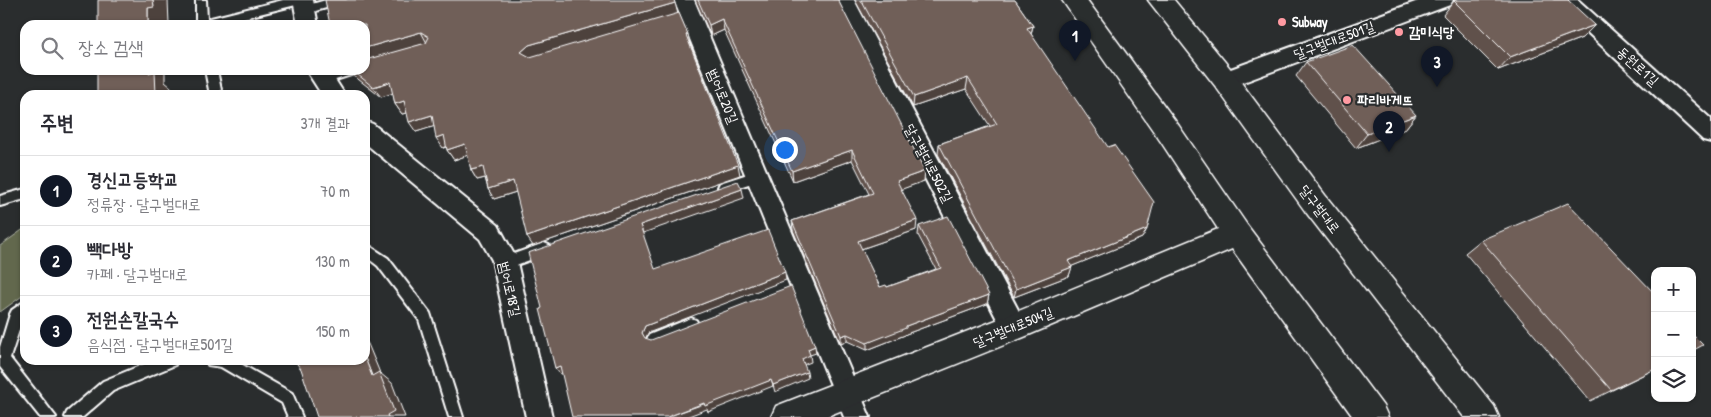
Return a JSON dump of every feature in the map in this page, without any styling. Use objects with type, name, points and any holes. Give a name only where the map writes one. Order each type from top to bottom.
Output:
[{"type":"main road","points":[[1074,0],[1237,234],[1372,417]]},
{"type":"main road","name":"달구벌대로","points":[[1160,0],[1225,80],[1315,203],[1483,417]]},
{"type":"main road","name":"달구벌대로504길","points":[[787,417],[852,406],[1014,326],[1237,234]]},
{"type":"street","name":"달구벌대로502길","points":[[844,0],[1014,326]]},
{"type":"street","name":"달구벌대로501길","points":[[1225,80],[1443,0]]},
{"type":"street","name":"동원로1길","points":[[1565,0],[1711,133]]},
{"type":"street","name":"범어로20길","points":[[685,12],[757,176],[796,284],[852,406]]},
{"type":"street","name":"범어로18길","points":[[370,134],[490,232],[505,263],[539,417]]},
{"type":"lane","points":[[201,0],[202,20]]},
{"type":"lane","points":[[229,20],[304,9],[340,0]]},
{"type":"lane","points":[[212,75],[215,90]]},
{"type":"lane","points":[[325,81],[340,75]]},
{"type":"lane","points":[[710,192],[757,176]]},
{"type":"lane","points":[[0,201],[20,195]]},
{"type":"lane","points":[[505,263],[552,247]]},
{"type":"lane","points":[[370,253],[383,262],[426,317],[456,417]]},
{"type":"lane","points":[[20,312],[17,314],[2,360],[49,417]]},
{"type":"lane","points":[[654,339],[700,321]]},
{"type":"lane","points":[[72,417],[108,386],[158,365]]},
{"type":"lane","points":[[230,365],[287,398],[295,417]]},
{"type":"green space","points":[[20,232],[20,298],[0,312],[0,246]]},
{"type":"building","points":[[98,0],[153,0],[154,7],[148,8],[148,20],[98,20]]},
{"type":"building","points":[[325,0],[674,0],[675,3],[529,45],[521,52],[530,57],[679,13],[738,165],[527,237],[513,181],[488,189],[483,167],[471,170],[465,144],[447,150],[444,135],[436,138],[432,115],[409,122],[404,101],[395,104],[390,82],[373,87],[358,75],[370,75],[370,59],[426,43],[429,37],[421,32],[370,47],[370,20],[329,20]]},
{"type":"building","points":[[698,0],[838,0],[925,171],[897,181],[917,220],[858,241],[880,287],[886,285],[887,287],[941,268],[919,226],[948,216],[989,295],[906,326],[906,328],[867,343],[847,334],[841,336],[792,221],[873,193],[852,150],[792,171],[722,19],[709,25]]},
{"type":"building","points":[[861,0],[1015,0],[1033,26],[1027,28],[1108,147],[1114,145],[1154,202],[1147,229],[1068,261],[1072,267],[1016,289],[939,144],[997,124],[968,78],[914,97]]},
{"type":"building","points":[[1568,0],[1595,25],[1510,57],[1454,1]]},
{"type":"building","points":[[1353,45],[1416,115],[1367,134],[1306,62]]},
{"type":"building","points":[[97,75],[155,75],[156,90],[97,90]]},
{"type":"building","points":[[738,181],[742,189],[640,225],[655,269],[768,230],[785,272],[645,326],[642,333],[645,338],[651,340],[791,286],[815,346],[808,349],[810,355],[802,359],[807,372],[773,385],[771,380],[705,406],[704,403],[667,417],[572,417],[560,366],[555,368],[528,253]]},
{"type":"building","points":[[1568,203],[1651,290],[1651,371],[1611,390],[1481,240]]},
{"type":"building","points":[[1696,338],[1703,345],[1696,349]]},
{"type":"building","points":[[298,365],[368,365],[372,376],[379,372],[394,411],[387,415],[388,417],[317,417],[301,369]]},
{"type":"place","name":"Subway","points":[[1282,22]]},
{"type":"place","name":"감미식당","points":[[1399,32]]},
{"type":"place","name":"경신고등학교","points":[[1075,61]]},
{"type":"place","name":"전원손칼국수","points":[[1437,87]]},
{"type":"place","name":"파리바게뜨","points":[[1347,100]]},
{"type":"place","name":"빽다방","points":[[1389,152]]}]
